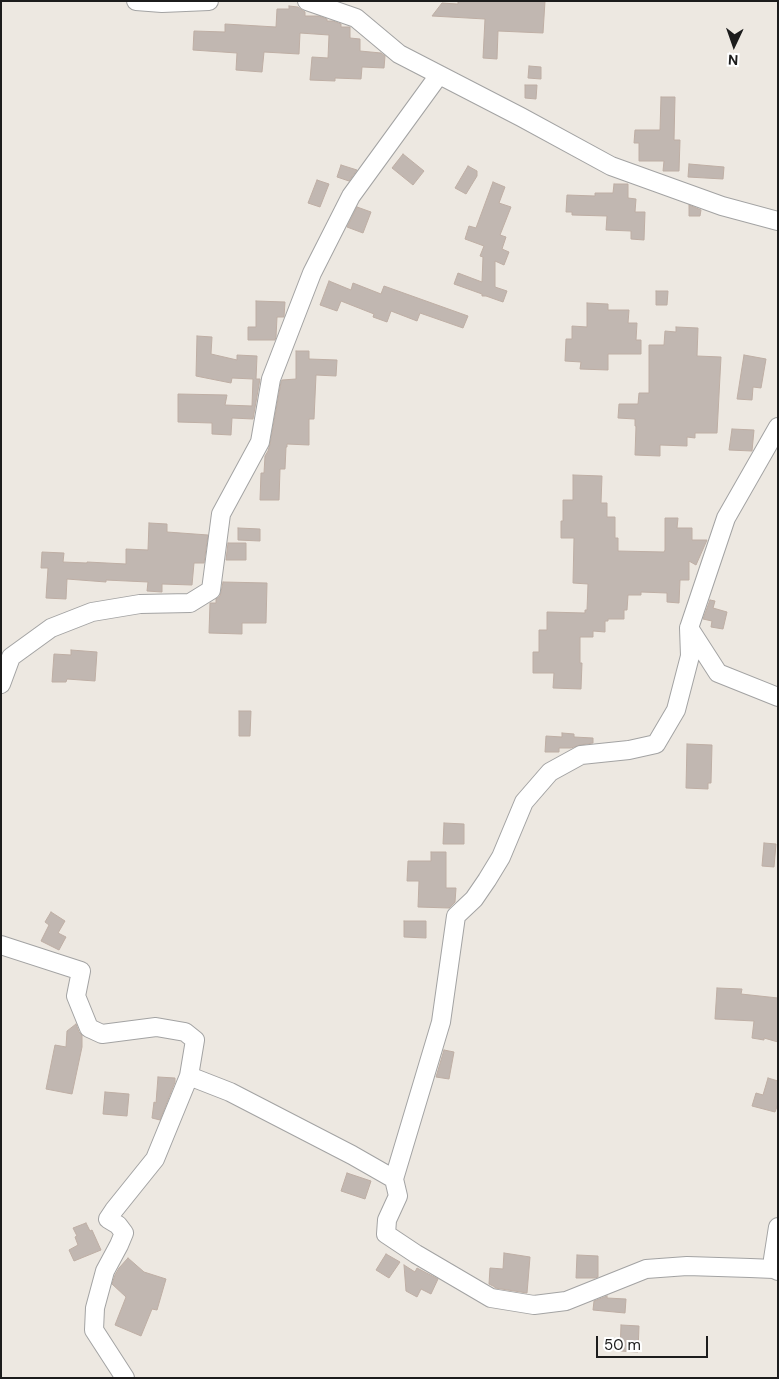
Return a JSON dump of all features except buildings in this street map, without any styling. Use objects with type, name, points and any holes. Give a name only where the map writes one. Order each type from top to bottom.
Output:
[{"type":"street","points":[[136,1],[162,3],[209,1]]},
{"type":"street","points":[[307,1],[332,5],[356,18],[399,54],[521,117],[610,166],[722,206],[778,221]]},
{"type":"street","points":[[1,684],[11,657],[51,628],[92,612],[140,604],[190,603],[211,590],[221,514],[260,442],[271,379],[312,273],[350,196],[439,75]]},
{"type":"street","points":[[778,427],[726,518],[689,628],[690,656],[676,710],[656,744],[630,750],[581,754],[550,772],[524,802],[501,857],[487,880],[474,899],[456,916],[441,1022],[394,1179],[398,1196],[387,1220],[386,1234],[491,1298],[534,1305],[566,1301],[646,1269],[687,1266],[776,1270],[772,1259],[778,1227]]},
{"type":"street","points":[[689,628],[718,673],[778,697]]},
{"type":"street","points":[[1,944],[81,971],[76,996],[89,1028],[102,1034],[156,1027],[185,1032],[195,1040],[189,1076],[155,1159],[108,1219],[118,1225],[124,1233],[105,1271],[95,1308],[94,1330],[126,1378]]},
{"type":"street","points":[[189,1076],[230,1092],[352,1155],[394,1179]]}]
